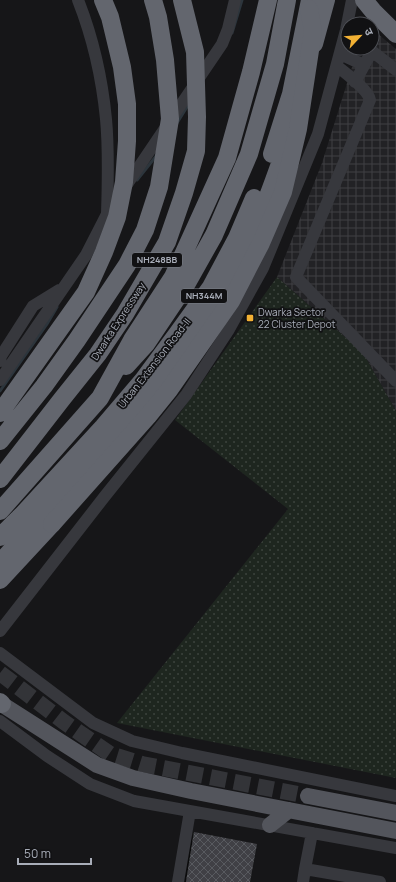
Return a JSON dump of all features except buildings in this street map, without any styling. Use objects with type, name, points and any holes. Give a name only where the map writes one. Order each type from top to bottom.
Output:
[{"type":"highway","points":[[0,413],[86,292],[104,252],[117,217],[124,182],[128,141],[126,104],[122,67],[110,17],[103,0]]},
{"type":"highway","name":"NH248BB","points":[[0,441],[44,386],[82,334],[127,265],[145,230],[159,187],[170,119],[165,60],[158,17],[153,0]]},
{"type":"highway","name":"Dwarka Expressway","points":[[0,479],[98,354],[125,314],[167,242],[184,193],[196,151],[197,117],[195,52],[182,0]]},
{"type":"highway","points":[[0,511],[100,398],[132,340],[173,277],[226,158],[253,64],[268,0]]},
{"type":"highway","name":"Urban Extension Road-II","points":[[100,398],[146,344],[187,283],[214,235],[249,154],[275,64],[287,0]]},
{"type":"highway","points":[[0,563],[115,438],[153,392],[186,348],[230,280],[253,233],[272,188],[293,128],[326,0]]},
{"type":"highway","points":[[364,0],[396,34]]},
{"type":"highway","points":[[0,580],[117,452],[169,390],[231,301],[261,243],[283,192],[298,129],[313,31],[310,4]]},
{"type":"highway","name":"Urban Extension Road-II","points":[[0,538],[108,421],[143,380],[211,288],[237,238],[269,163],[291,94],[310,4]]},
{"type":"main road","points":[[0,708],[97,765],[133,778],[191,791],[396,831]]},
{"type":"main road","points":[[308,796],[396,813]]},
{"type":"main road","points":[[270,825],[289,810]]},
{"type":"street","points":[[78,0],[87,24],[99,72],[106,119],[108,172],[107,214]]},
{"type":"street","points":[[0,380],[86,255],[107,214],[222,44],[228,29],[234,0]]},
{"type":"street","points":[[349,16],[352,0]]},
{"type":"street","points":[[0,631],[186,395],[228,331],[263,268],[290,205],[318,134],[340,54]]},
{"type":"street","points":[[344,56],[364,65]]},
{"type":"street","points":[[355,82],[367,56]]},
{"type":"street","points":[[379,56],[396,70]]},
{"type":"street","points":[[337,66],[368,94],[370,103],[296,277],[396,381]]},
{"type":"street","points":[[0,361],[1,356],[33,306],[64,287]]},
{"type":"street","points":[[0,653],[93,723],[132,741],[189,755],[396,796]]},
{"type":"street","points":[[0,708],[47,756],[90,784],[134,801],[396,848]]},
{"type":"street","points":[[178,882],[190,810]]},
{"type":"street","points":[[303,882],[312,833]]},
{"type":"street","points":[[305,869],[380,882]]},
{"type":"shaded area","points":[[380,36],[396,49],[396,411],[363,353],[277,277],[322,163],[355,56],[380,56]]},
{"type":"shaded area","points":[[277,277],[363,353],[396,411],[396,778],[117,723],[288,509],[175,420]]},
{"type":"waterway","points":[[232,33],[242,0]]},
{"type":"waterway","points":[[177,123],[190,102]]},
{"type":"waterway","points":[[137,180],[157,155]]},
{"type":"waterway","points":[[0,391],[47,324],[57,307]]},
{"type":"tunnel","points":[[0,673],[64,722],[110,754],[142,764],[308,796]]},
{"type":"place","name":"Dwarka Sector 22 Cluster Depot","points":[[250,318]]}]
